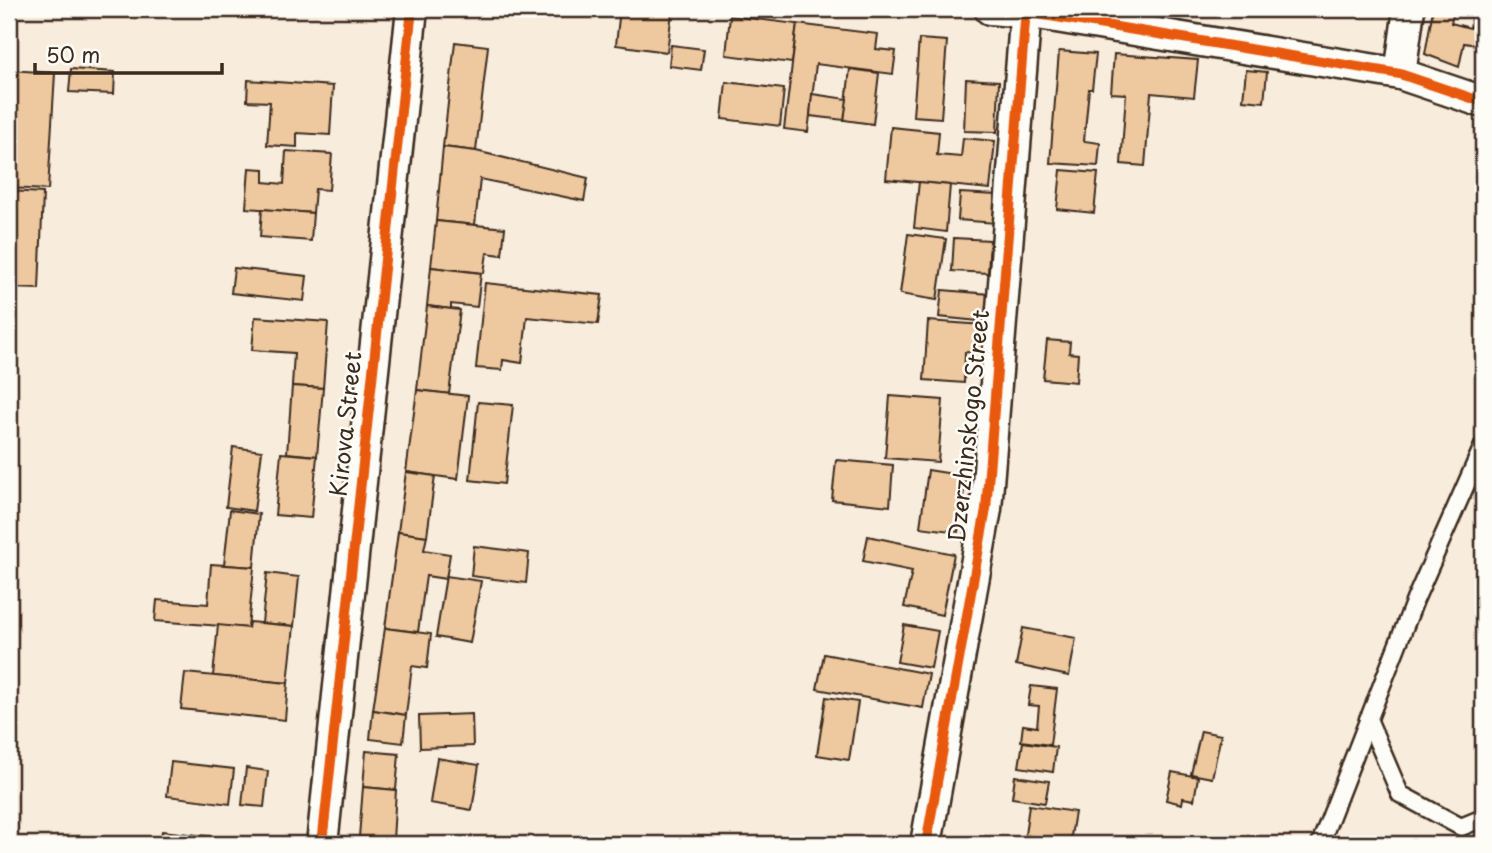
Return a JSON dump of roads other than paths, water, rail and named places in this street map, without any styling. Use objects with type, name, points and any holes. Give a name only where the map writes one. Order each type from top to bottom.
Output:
[{"type":"street","name":"Kirova Street","points":[[322,844],[412,9]]},
{"type":"street","points":[[990,9],[1026,11],[1400,74],[1483,102]]},
{"type":"street","points":[[1400,74],[1409,9]]},
{"type":"street","name":"Dzerzhinskogo Street","points":[[926,844],[986,509],[1026,11]]},
{"type":"lane","points":[[1320,844],[1415,600],[1483,446]]},
{"type":"lane","points":[[1368,719],[1400,794],[1461,827],[1483,818]]}]
